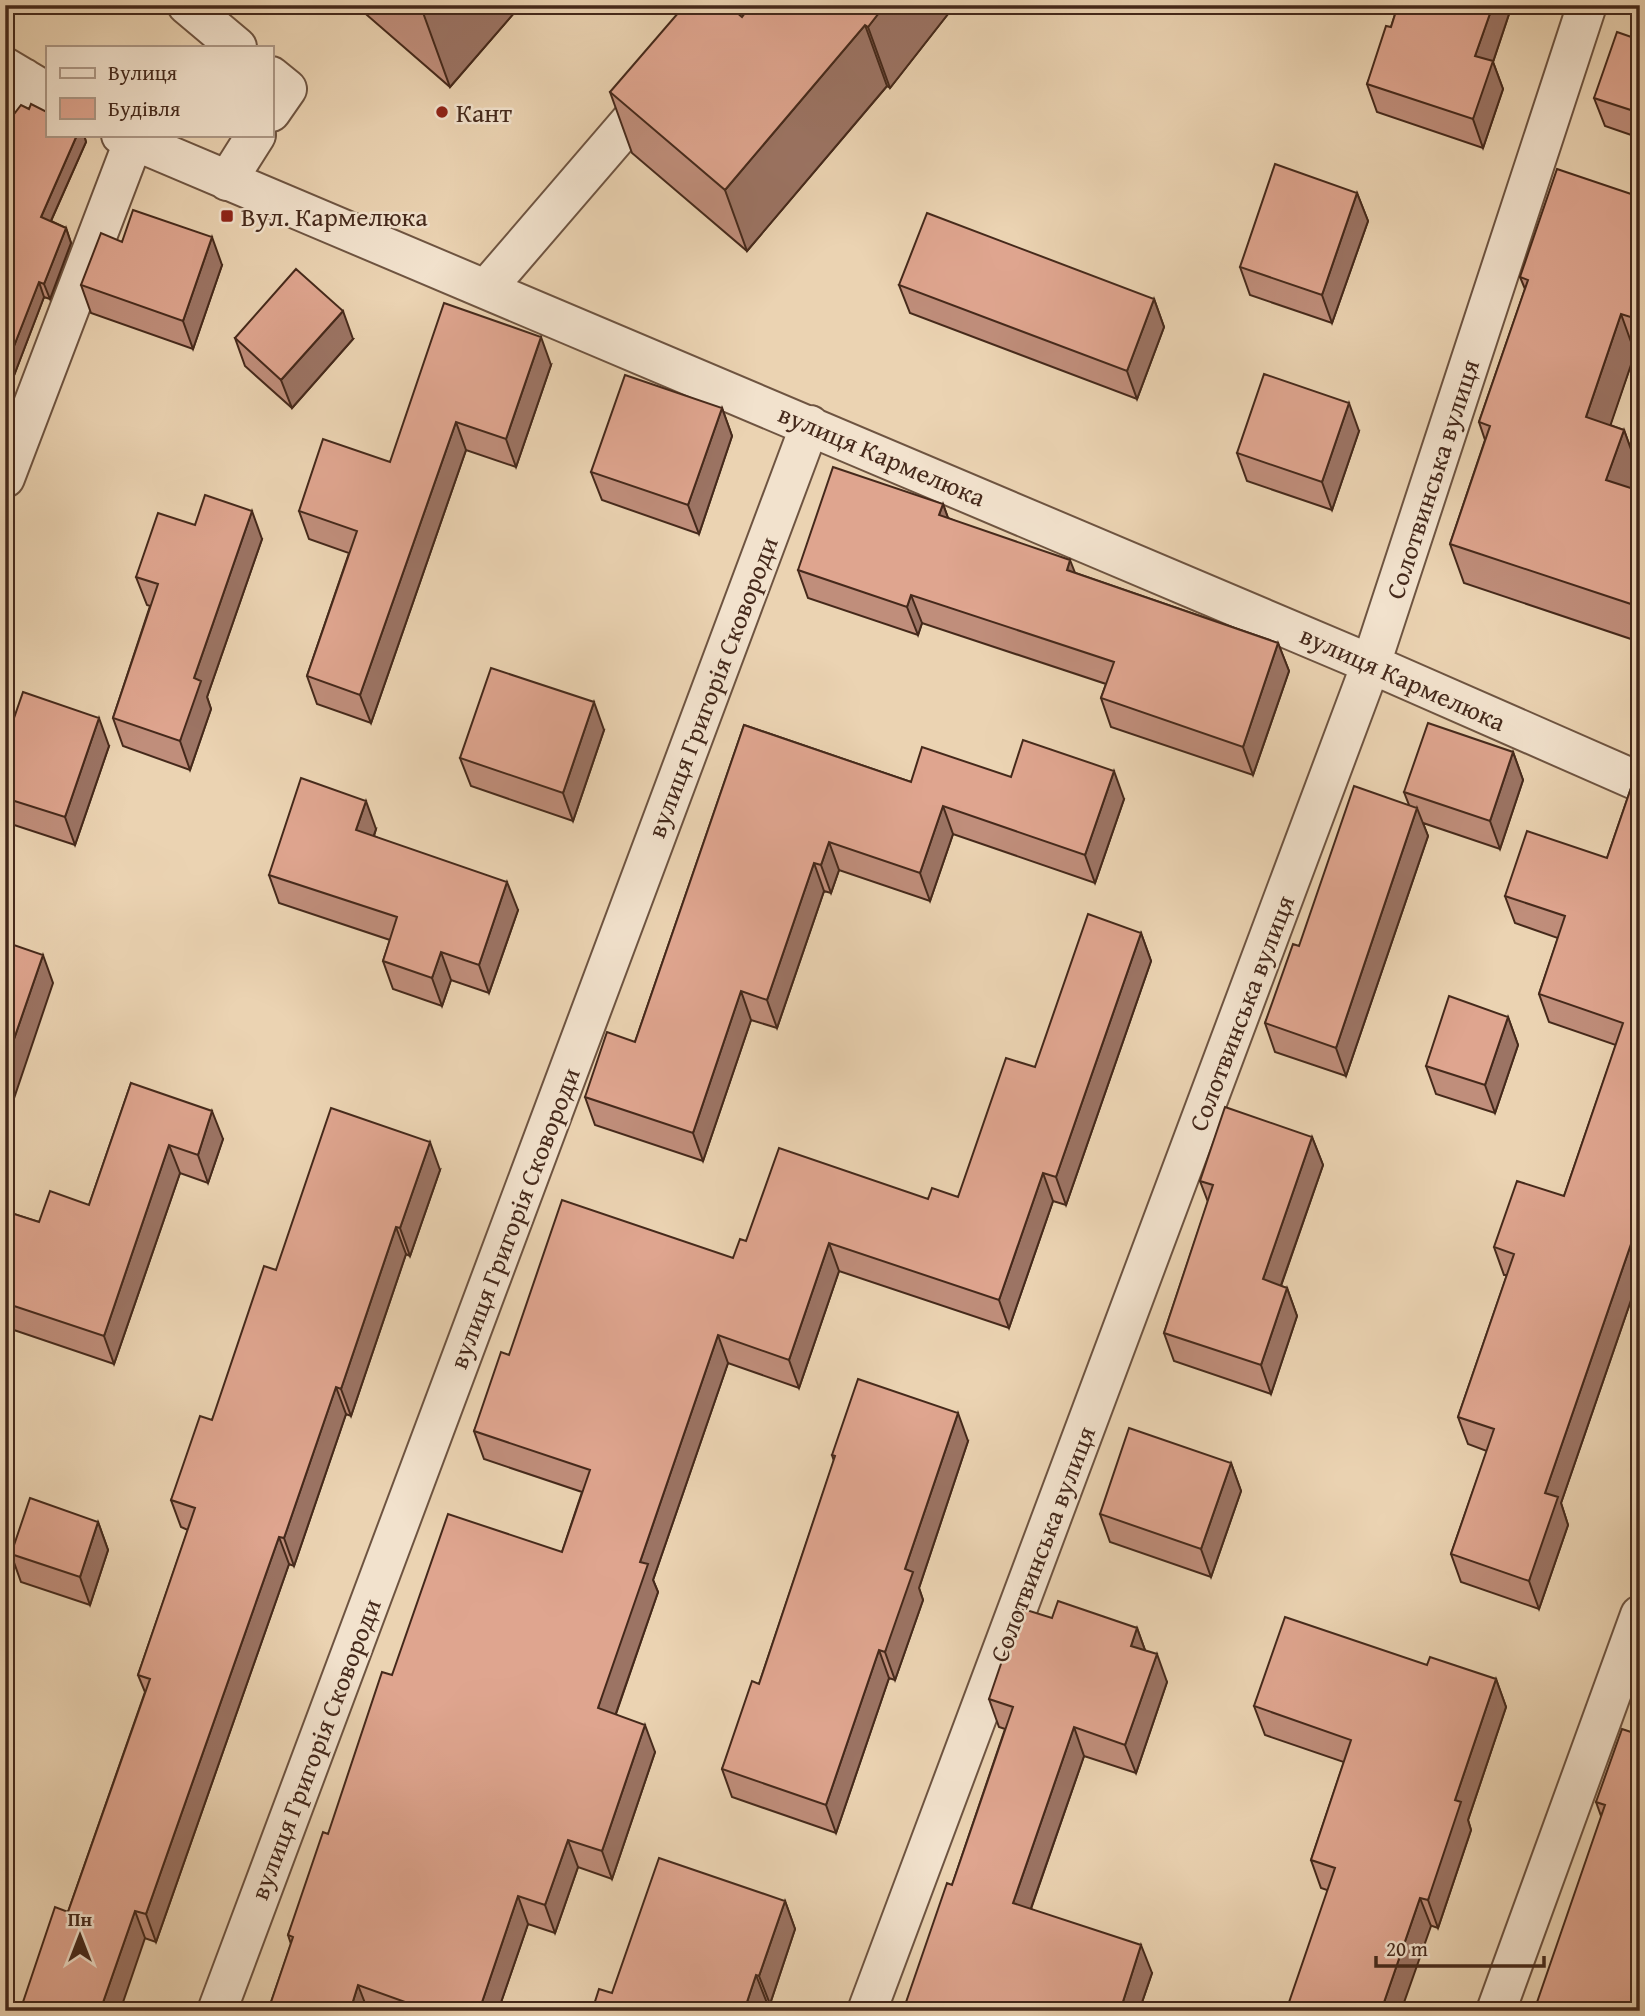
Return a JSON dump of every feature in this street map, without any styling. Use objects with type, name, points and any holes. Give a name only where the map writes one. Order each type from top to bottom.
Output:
[{"type":"street","points":[[187,5],[236,46]]},
{"type":"street","name":"Солотвинська вулиця","points":[[867,2011],[1371,664],[1587,5]]},
{"type":"street","points":[[486,289],[685,57]]},
{"type":"street","points":[[273,78],[287,89],[273,109]]},
{"type":"street","points":[[5,114],[25,79]]},
{"type":"street","points":[[227,181],[255,136]]},
{"type":"street","points":[[5,478],[127,138]]},
{"type":"street","name":"вулиця Кармелюка","points":[[127,138],[810,425],[1371,664],[1640,782]]},
{"type":"street","name":"вулиця Григорія Сковороди","points":[[217,2011],[810,425]]},
{"type":"street","points":[[1496,2011],[1640,1615]]},
{"type":"building","points":[[685,5],[728,5],[742,17],[751,5],[885,5],[725,190],[610,92]]},
{"type":"building","points":[[1398,5],[1493,5],[1475,56],[1493,61],[1473,119],[1367,84],[1386,26],[1391,27]]},
{"type":"building","points":[[1617,32],[1640,40],[1640,113],[1594,98]]},
{"type":"building","points":[[31,104],[46,112],[46,136],[77,136],[41,217],[66,228],[44,284],[39,282],[5,369],[5,119],[11,118],[21,105],[29,109]]},
{"type":"building","points":[[1275,164],[1357,193],[1322,295],[1240,267]]},
{"type":"building","points":[[1557,169],[1640,197],[1640,320],[1621,314],[1586,417],[1624,430],[1606,480],[1640,491],[1640,607],[1450,544],[1490,426],[1479,422],[1528,280],[1520,277]]},
{"type":"building","points":[[133,210],[212,237],[183,321],[81,285],[101,233],[122,242]]},
{"type":"building","points":[[927,213],[1154,299],[1127,371],[899,285]]},
{"type":"building","points":[[296,269],[343,311],[281,380],[235,338]]},
{"type":"building","points":[[444,303],[541,337],[506,439],[456,422],[360,695],[307,676],[357,531],[299,511],[323,439],[390,462]]},
{"type":"building","points":[[1264,374],[1349,403],[1322,482],[1237,453]]},
{"type":"building","points":[[625,375],[722,408],[688,505],[591,472]]},
{"type":"building","points":[[833,467],[943,504],[939,515],[1070,560],[1067,570],[1278,643],[1243,747],[1101,698],[1114,662],[911,595],[907,607],[798,570]]},
{"type":"building","points":[[205,495],[252,511],[194,678],[201,681],[180,741],[113,718],[158,584],[136,577],[158,513],[195,525]]},
{"type":"building","points":[[491,668],[594,702],[563,793],[460,758]]},
{"type":"building","points":[[23,692],[99,718],[65,817],[5,798],[5,744]]},
{"type":"building","points":[[1428,723],[1513,752],[1490,821],[1404,792]]},
{"type":"building","points":[[744,725],[911,782],[922,747],[1011,777],[1023,740],[1114,771],[1085,855],[943,806],[920,873],[829,842],[821,865],[814,863],[767,1000],[741,991],[693,1133],[585,1097],[607,1032],[635,1042]]},
{"type":"building","points":[[301,778],[366,801],[356,830],[507,882],[479,965],[441,952],[432,978],[383,961],[397,917],[269,875]]},
{"type":"building","points":[[1354,786],[1417,808],[1336,1048],[1265,1023],[1293,944],[1299,946]]},
{"type":"building","points":[[1631,788],[1640,791],[1640,1218],[1545,1493],[1558,1497],[1529,1581],[1451,1554],[1494,1429],[1458,1417],[1514,1254],[1494,1247],[1517,1181],[1564,1196],[1623,1023],[1539,994],[1565,916],[1505,896],[1527,831],[1607,858]]},
{"type":"building","points":[[1088,914],[1141,933],[1056,1177],[1043,1173],[999,1300],[829,1243],[789,1360],[718,1335],[640,1562],[648,1564],[598,1708],[645,1725],[602,1851],[568,1840],[545,1905],[518,1896],[479,2011],[430,2011],[358,1985],[350,2011],[268,2011],[293,1937],[288,1935],[323,1832],[328,1834],[382,1672],[392,1675],[448,1514],[562,1552],[590,1470],[474,1431],[501,1352],[509,1355],[562,1200],[733,1258],[740,1239],[746,1241],[779,1148],[928,1199],[932,1188],[958,1197],[1006,1058],[1035,1067]]},
{"type":"building","points":[[5,942],[43,955],[5,1065]]},
{"type":"building","points":[[1449,996],[1508,1017],[1485,1085],[1426,1066]]},
{"type":"building","points":[[131,1083],[212,1111],[198,1155],[169,1145],[104,1336],[5,1303],[5,1211],[39,1222],[50,1191],[89,1205]]},
{"type":"building","points":[[1225,1107],[1312,1137],[1263,1279],[1287,1288],[1261,1365],[1164,1333],[1213,1185],[1200,1181]]},
{"type":"building","points":[[331,1108],[430,1142],[400,1228],[396,1227],[341,1389],[336,1387],[284,1538],[279,1537],[146,1914],[135,1911],[100,2011],[20,2011],[55,1907],[68,1912],[150,1679],[138,1675],[195,1508],[171,1500],[200,1416],[212,1420],[264,1266],[276,1270]]},
{"type":"building","points":[[858,1379],[958,1413],[905,1569],[913,1572],[885,1652],[879,1650],[826,1805],[722,1769],[752,1681],[759,1684]]},
{"type":"building","points":[[1129,1428],[1231,1463],[1201,1549],[1100,1514]]},
{"type":"building","points":[[30,1498],[98,1522],[80,1577],[11,1554]]},
{"type":"building","points":[[1058,1601],[1137,1628],[1131,1646],[1157,1654],[1125,1745],[1074,1727],[1013,1903],[1141,1945],[1120,2011],[903,2011],[947,1883],[952,1885],[1013,1707],[989,1699],[1020,1608],[1052,1618]]},
{"type":"building","points":[[1285,1617],[1427,1665],[1430,1657],[1496,1679],[1455,1800],[1461,1802],[1428,1900],[1420,1898],[1381,2011],[1286,2011],[1335,1868],[1311,1860],[1351,1740],[1254,1706]]},
{"type":"building","points":[[1622,1729],[1640,1735],[1640,1976],[1628,2011],[1534,2011],[1605,1805],[1596,1802]]},
{"type":"building","points":[[659,1858],[785,1901],[744,2011],[592,2011],[599,1989],[612,1993]]},
{"type":"place","name":"Кант","points":[[442,112]]},
{"type":"place","name":"Вул. Кармелюка","points":[[227,216]]}]
